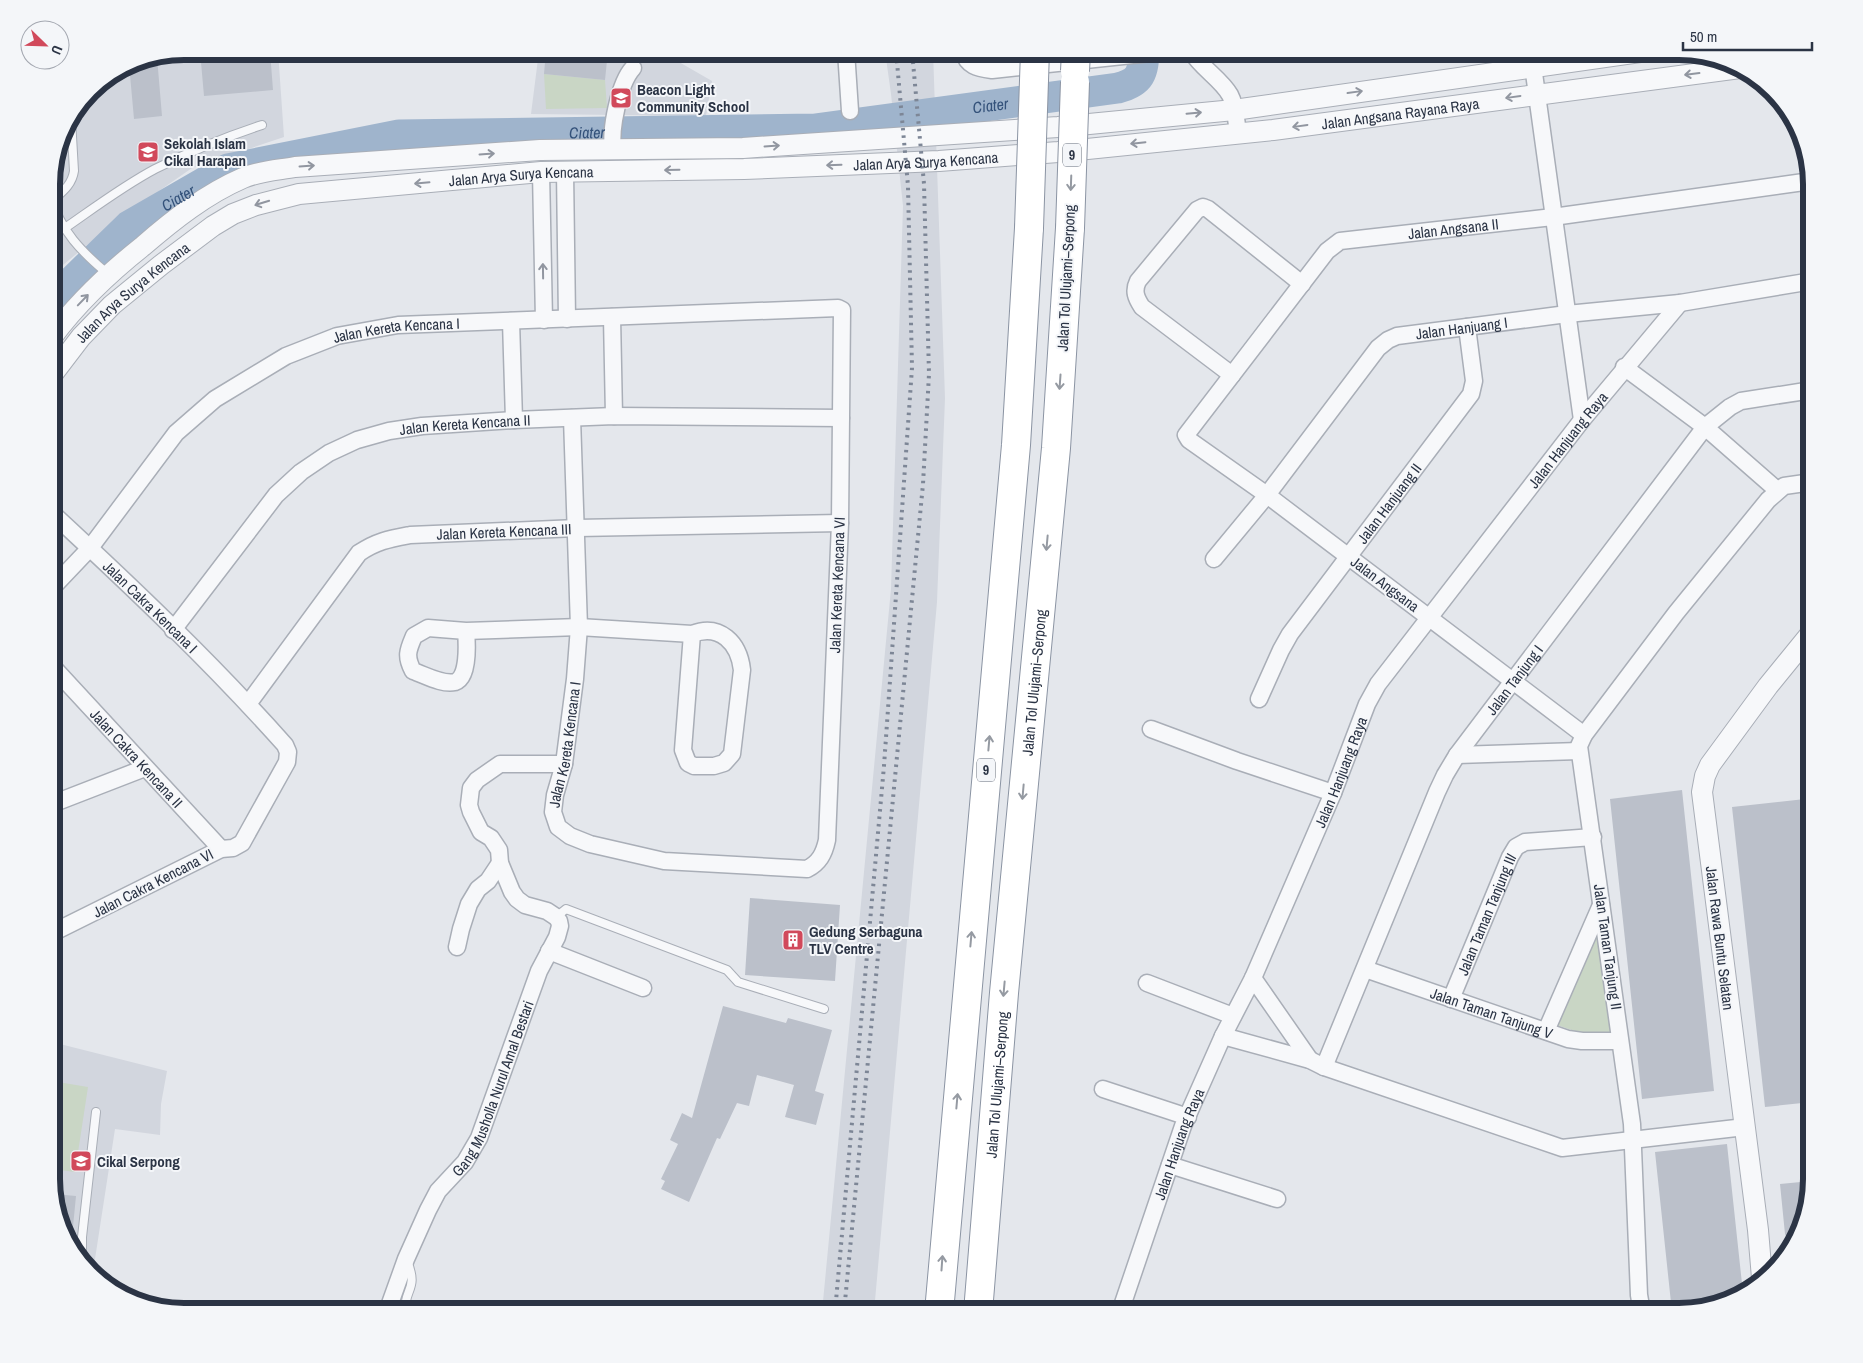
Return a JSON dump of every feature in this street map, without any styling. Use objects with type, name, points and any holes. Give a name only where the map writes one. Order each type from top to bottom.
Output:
[{"type":"highway","name":"9","points":[[940,1303],[1016,445],[1029,228],[1035,60]]},
{"type":"highway","name":"Jalan Tol Ulujami–Serpong","points":[[979,1303],[1004,993],[1056,448],[1070,228],[1076,60]]},
{"type":"street","points":[[847,60],[850,111]]},
{"type":"street","points":[[967,60],[972,66],[992,70],[1094,60]]},
{"type":"street","points":[[1197,60],[1230,95],[1238,133]]},
{"type":"street","name":"Jalan Angsana Rayana Raya","points":[[1058,128],[1234,110],[1579,60]]},
{"type":"street","points":[[1533,66],[1582,420]]},
{"type":"street","points":[[612,137],[626,78],[632,68]]},
{"type":"street","name":"Jalan Angsana Rayana Raya","points":[[1058,152],[1238,133],[1727,70]]},
{"type":"street","points":[[1058,128],[1058,152]]},
{"type":"street","name":"Jalan Arya Surya Kencana","points":[[60,327],[102,269],[225,187],[252,175],[295,167],[540,150],[564,150],[612,137],[743,148],[1058,128]]},
{"type":"street","points":[[743,148],[744,169]]},
{"type":"street","points":[[540,150],[544,320]]},
{"type":"street","points":[[564,150],[567,319]]},
{"type":"street","name":"Jalan Arya Surya Kencana","points":[[60,365],[81,337],[112,305],[160,265],[213,226],[233,214],[256,205],[299,194],[541,172],[744,169],[939,161],[1058,152]]},
{"type":"street","name":"Jalan Angsana II","points":[[1187,434],[1327,250],[1340,241],[1553,217],[1803,182]]},
{"type":"street","points":[[1232,375],[1142,307],[1135,293],[1138,281],[1197,210],[1203,207],[1208,208],[1302,284]]},
{"type":"street","name":"Jalan Hanjuang I","points":[[1214,558],[1267,495],[1378,348],[1388,340],[1397,336],[1567,314],[1680,303],[1803,282]]},
{"type":"street","name":"Jalan Hanjuang Raya","points":[[1123,1303],[1188,1116],[1223,1036],[1253,978],[1333,792],[1367,704],[1378,684],[1582,420],[1680,303]]},
{"type":"street","name":"Jalan Kereta Kencana I","points":[[60,580],[90,548],[176,433],[188,422],[215,399],[286,356],[337,336],[398,325],[612,318],[818,308],[838,308],[842,310]]},
{"type":"street","name":"Jalan Kereta Kencana VI","points":[[821,858],[827,840],[840,522],[842,310]]},
{"type":"street","points":[[612,318],[614,416]]},
{"type":"street","points":[[511,321],[514,420]]},
{"type":"street","name":"Jalan Hanjuang II","points":[[1260,699],[1290,634],[1471,394],[1474,382],[1467,327]]},
{"type":"street","points":[[1624,368],[1705,428],[1777,490],[1784,486],[1803,483]]},
{"type":"street","name":"Jalan Tanjung I","points":[[1317,1064],[1365,969],[1444,775],[1457,755],[1705,428],[1730,407],[1741,401],[1803,391]]},
{"type":"street","name":"Jalan Kereta Kencana II","points":[[173,630],[276,495],[301,472],[329,453],[357,440],[389,431],[422,426],[514,420],[614,416],[841,418]]},
{"type":"street","name":"Jalan Kereta Kencana I","points":[[572,418],[579,627],[575,679],[564,764],[555,795],[554,812],[558,827],[570,836],[590,844],[664,861],[717,866],[807,869],[815,865],[821,858]]},
{"type":"street","name":"Jalan Angsana","points":[[1187,434],[1186,436],[1189,440],[1267,495],[1584,735]]},
{"type":"street","name":"Jalan Taman Tanjung II","points":[[1639,1295],[1632,1161],[1633,1138],[1593,836],[1579,751],[1584,735],[1676,613],[1777,490]]},
{"type":"street","name":"Jalan Cakra Kencana I","points":[[60,520],[248,704]]},
{"type":"street","name":"Jalan Kereta Kencana III","points":[[248,704],[359,553],[373,544],[385,540],[410,535],[577,528],[840,522]]},
{"type":"street","points":[[466,631],[579,627],[692,634],[709,629],[720,632],[728,639],[740,656],[742,670],[732,754],[724,763],[714,766],[694,766],[688,763],[683,750],[692,634]]},
{"type":"street","name":"Jalan Rawa Buntu Selatan","points":[[1761,1271],[1758,1230],[1702,792],[1705,776],[1710,765],[1768,686],[1803,643]]},
{"type":"street","name":"Jalan Cakra Kencana II","points":[[60,675],[221,848]]},
{"type":"street","name":"Jalan Cakra Kencana VI","points":[[60,929],[221,848],[233,848],[242,843],[287,762],[288,752],[285,745],[248,704]]},
{"type":"street","points":[[1151,729],[1237,761],[1333,792]]},
{"type":"street","points":[[1457,755],[1579,751]]},
{"type":"street","points":[[556,917],[547,911],[525,905],[517,899],[512,892],[500,863],[496,845],[491,838],[481,832],[469,805],[471,788],[477,780],[500,764],[564,764]]},
{"type":"street","points":[[60,801],[145,768]]},
{"type":"street","name":"Jalan Taman Tanjung III","points":[[1451,999],[1510,857],[1516,847],[1525,842],[1593,836]]},
{"type":"street","points":[[457,947],[472,897],[478,888],[488,881],[500,863]]},
{"type":"street","points":[[1546,1031],[1602,904]]},
{"type":"street","name":"Gang Musholla Nurul Amal Bestari","points":[[390,1303],[406,1260],[438,1191],[448,1178],[465,1162],[479,1138],[539,971],[559,931],[559,921],[556,917]]},
{"type":"street","points":[[549,951],[643,988]]},
{"type":"street","name":"Jalan Taman Tanjung V","points":[[1365,969],[1568,1039],[1620,1041]]},
{"type":"street","points":[[1253,978],[1317,1064]]},
{"type":"street","points":[[1147,983],[1233,1016]]},
{"type":"street","points":[[1223,1036],[1317,1064],[1562,1148],[1633,1138],[1745,1127]]},
{"type":"street","points":[[1103,1089],[1188,1116]]},
{"type":"street","points":[[1170,1165],[1277,1199]]},
{"type":"street","points":[[1637,1303],[1639,1295]]},
{"type":"street","points":[[1639,1295],[1640,1303]]},
{"type":"lane","points":[[65,228],[115,193],[154,170],[208,145],[262,125]]},
{"type":"lane","points":[[60,193],[68,187],[73,179],[72,132]]},
{"type":"lane","points":[[60,220],[78,245],[102,269]]},
{"type":"lane","points":[[556,917],[566,909],[727,970],[738,982],[824,1009]]},
{"type":"lane","points":[[82,1249],[96,1112]]},
{"type":"lane","points":[[405,1303],[412,1286],[412,1274],[406,1260]]},
{"type":"shaded area","name":"Sekolah Islam Cikal Harapan","points":[[176,60],[279,60],[284,137],[192,168],[120,218],[60,267],[60,176],[64,152],[77,122],[96,96],[122,77],[137,69],[160,62]]},
{"type":"shaded area","name":"Beacon Light Community School","points":[[538,60],[671,60],[679,62],[712,81],[706,116],[531,114]]},
{"type":"shaded area","points":[[886,60],[933,60],[945,398],[937,602],[875,1303],[823,1303],[891,589],[903,206]]},
{"type":"shaded area","name":"Cikal Serpong","points":[[60,1044],[167,1071],[161,1104],[160,1135],[115,1129],[94,1264],[73,1234],[62,1203],[60,1187]]},
{"type":"green space","points":[[544,74],[605,80],[607,108],[546,109]]},
{"type":"green space","points":[[1598,925],[1613,1032],[1586,1035],[1554,1024]]},
{"type":"green space","points":[[60,1082],[88,1087],[75,1172],[60,1170]]},
{"type":"building","points":[[201,60],[271,60],[273,90],[204,96]]},
{"type":"building","points":[[545,60],[607,60],[605,80],[544,74]]},
{"type":"building","points":[[157,63],[162,116],[134,119],[130,73]]},
{"type":"building","points":[[1682,790],[1714,1091],[1642,1099],[1610,799]]},
{"type":"building","points":[[1803,799],[1803,1103],[1765,1107],[1732,807]]},
{"type":"building","name":"Gedung Serbaguna TLV Centre","points":[[750,898],[840,905],[835,981],[745,975]]},
{"type":"building","points":[[723,1006],[786,1023],[788,1018],[832,1030],[815,1091],[824,1094],[816,1125],[785,1117],[794,1085],[757,1075],[749,1106],[737,1103],[720,1139],[717,1138],[689,1202],[661,1189],[665,1181],[661,1179],[678,1144],[670,1140],[682,1113],[692,1118]]},
{"type":"building","points":[[1727,1144],[1742,1285],[1703,1301],[1671,1303],[1655,1152]]},
{"type":"building","points":[[1803,1182],[1801,1203],[1787,1239],[1785,1234],[1780,1184]]},
{"type":"building","points":[[61,1195],[76,1196],[72,1233]]},
{"type":"waterway","name":"Ciater","points":[[60,293],[129,226],[228,169],[399,135],[815,129],[1118,88],[1132,83],[1139,76],[1143,60]]},
{"type":"railway","points":[[836,1303],[884,766],[912,368],[908,186],[897,60]]},
{"type":"railway","points":[[845,1303],[923,484],[929,374],[924,184],[913,60]]},
{"type":"place","name":"Beacon Light Community School","points":[[621,98]]},
{"type":"place","name":"Sekolah Islam Cikal Harapan","points":[[148,152]]},
{"type":"place","name":"Gedung Serbaguna TLV Centre","points":[[793,940]]},
{"type":"place","name":"Cikal Serpong","points":[[81,1161]]}]
